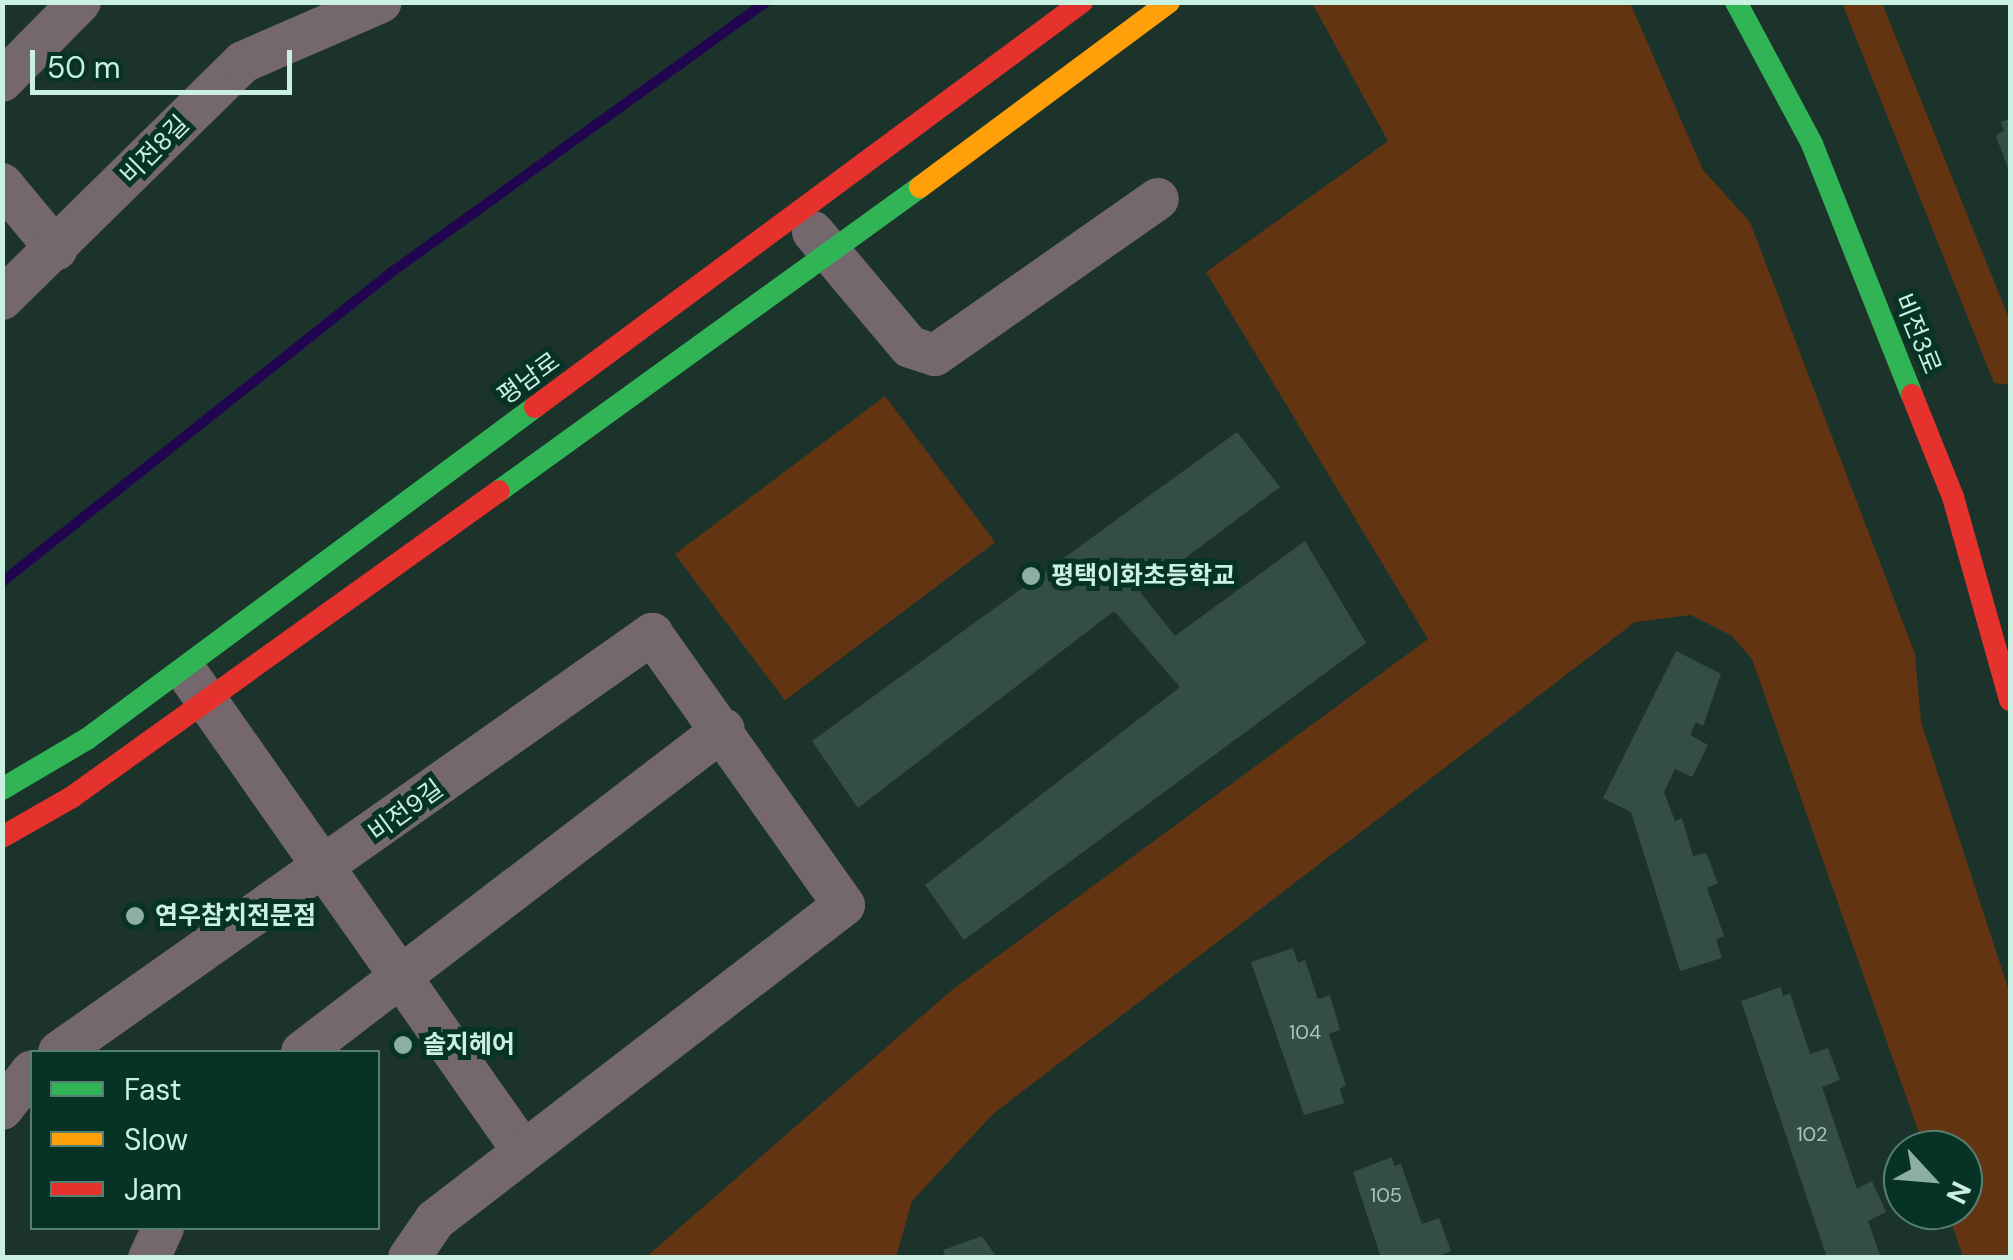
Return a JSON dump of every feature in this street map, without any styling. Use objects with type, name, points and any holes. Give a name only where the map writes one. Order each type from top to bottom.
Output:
[{"type":"street","points":[[2,81],[80,2]]},
{"type":"street","name":"비전8길","points":[[2,299],[242,62],[381,2]]},
{"type":"street","name":"평남로","points":[[2,789],[87,739],[195,684],[798,214],[1082,2]]},
{"type":"street","points":[[2,836],[72,796],[195,684],[831,254],[1169,2]]},
{"type":"street","name":"비전3로","points":[[1736,2],[1812,144],[1952,497],[2010,700]]},
{"type":"street","points":[[2,184],[56,249]]},
{"type":"street","points":[[798,214],[910,347],[935,355],[1158,198]]},
{"type":"street","name":"비전9길","points":[[62,1050],[324,870],[652,634],[724,730],[844,905],[435,1220],[409,1258]]},
{"type":"street","points":[[195,684],[397,978],[523,1152]]},
{"type":"street","points":[[305,1050],[724,730]]},
{"type":"street","points":[[2,1110],[30,1074]]},
{"type":"street","points":[[149,1258],[162,1230]]},
{"type":"shaded area","points":[[1312,3],[1630,3],[1703,170],[1750,222],[1915,654],[1921,722],[2010,994],[2010,1257],[1963,1257],[1954,1230],[1983,1230],[1983,1130],[1918,1130],[1752,659],[1732,636],[1691,615],[1635,622],[993,1114],[912,1201],[896,1257],[646,1257],[952,990],[1428,639],[1206,272],[1388,141]]},
{"type":"shaded area","points":[[1842,3],[1882,3],[2010,321],[2010,385],[1994,383]]},
{"type":"shaded area","points":[[885,396],[995,542],[785,700],[675,554]]},
{"type":"building","points":[[2010,119],[2010,174],[1996,136],[2004,130],[2001,122]]},
{"type":"building","points":[[1237,432],[1280,487],[1140,592],[1175,636],[1305,541],[1366,643],[964,940],[925,885],[1180,687],[1114,611],[858,808],[812,741]]},
{"type":"building","points":[[1676,651],[1721,674],[1703,726],[1696,722],[1690,735],[1708,745],[1692,777],[1675,769],[1664,792],[1675,821],[1682,818],[1693,856],[1706,853],[1718,883],[1707,888],[1724,936],[1716,939],[1722,958],[1680,971],[1631,812],[1603,798]]},
{"type":"building","points":[[1293,948],[1298,963],[1305,960],[1318,999],[1330,995],[1340,1030],[1329,1034],[1346,1085],[1340,1089],[1344,1103],[1304,1115],[1251,962]]},
{"type":"building","points":[[1781,987],[1783,996],[1790,993],[1810,1054],[1828,1048],[1840,1080],[1822,1087],[1857,1189],[1872,1181],[1883,1205],[1883,1214],[1868,1221],[1881,1258],[1827,1258],[1741,1001]]},
{"type":"building","points":[[1392,1157],[1394,1166],[1401,1164],[1422,1224],[1439,1218],[1451,1251],[1433,1258],[1381,1258],[1353,1172]]},
{"type":"building","points":[[982,1236],[997,1258],[946,1258],[943,1250]]},
{"type":"waterway","points":[[2,582],[389,274],[766,2]]},
{"type":"traffic: fast","points":[[1736,2],[1812,144],[1912,395]]},
{"type":"traffic: fast","points":[[499,491],[920,187]]},
{"type":"traffic: fast","points":[[2,789],[87,739],[535,407]]},
{"type":"traffic: slow","points":[[920,187],[1169,2]]},
{"type":"traffic: jam","points":[[535,407],[1082,2]]},
{"type":"traffic: jam","points":[[1912,395],[1953,497],[2010,700]]},
{"type":"traffic: jam","points":[[2,837],[72,797],[499,491]]},
{"type":"place","name":"평택이화초등학교","points":[[1031,576]]},
{"type":"place","name":"연우참치전문점","points":[[135,916]]},
{"type":"place","name":"솔지헤어","points":[[403,1045]]}]
